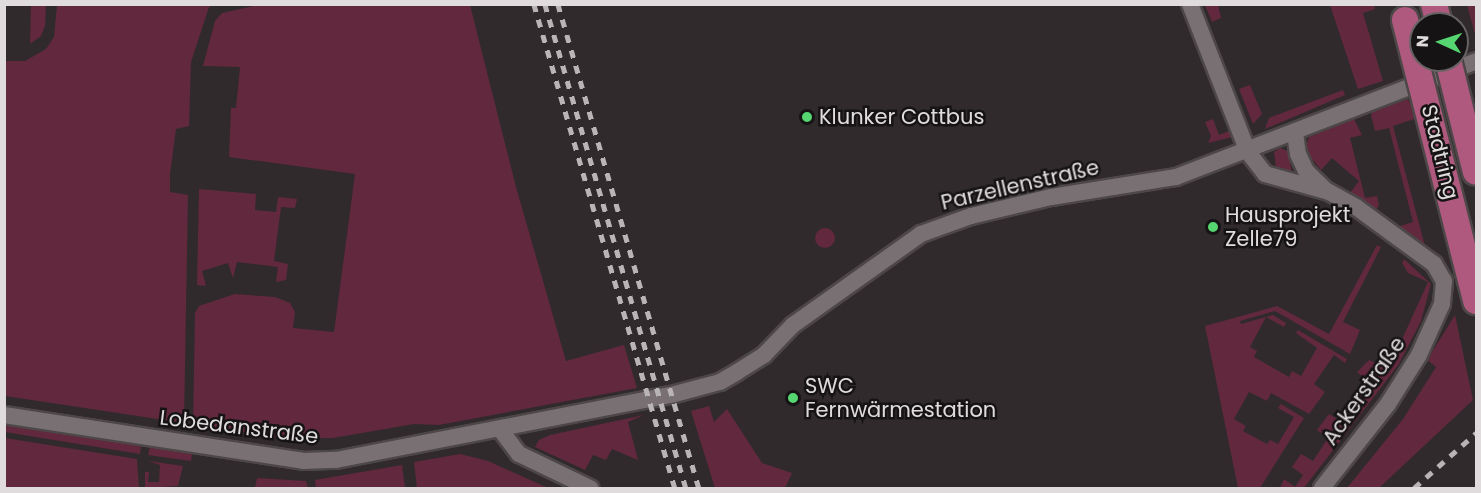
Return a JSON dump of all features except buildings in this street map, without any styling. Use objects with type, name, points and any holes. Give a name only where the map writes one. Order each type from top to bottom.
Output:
[{"type":"main road","name":"Stadtring","points":[[1403,12],[1476,301]]},
{"type":"main road","name":"Stadtring","points":[[1451,72],[1476,172]]},
{"type":"street","points":[[1190,4],[1248,152],[1265,174],[1329,192]]},
{"type":"street","name":"Parzellenstraße","points":[[500,429],[720,382],[764,355],[793,326],[904,244],[954,221],[1051,197],[1176,177],[1248,152],[1476,62]]},
{"type":"street","points":[[1295,133],[1306,171],[1329,192]]},
{"type":"street","name":"Ackerstraße","points":[[1322,489],[1388,404],[1419,355],[1442,304],[1444,281],[1434,264],[1356,207],[1329,192]]},
{"type":"street","name":"Lobedanstraße","points":[[4,415],[303,462],[336,460],[500,429]]},
{"type":"street","points":[[500,429],[519,454],[590,489]]},
{"type":"shaded area","points":[[31,5],[46,5],[45,26],[41,36],[30,44]]},
{"type":"shaded area","points":[[57,5],[213,5],[209,7],[191,62],[189,126],[176,129],[170,174],[170,192],[188,195],[184,423],[5,396],[5,61],[25,61],[46,49],[54,37]]},
{"type":"shaded area","points":[[258,5],[470,5],[516,187],[566,361],[624,345],[637,388],[439,425],[414,424],[333,438],[281,438],[193,425],[195,313],[199,306],[235,294],[275,297],[290,303],[295,312],[293,328],[334,332],[355,174],[229,157],[231,108],[236,108],[240,67],[203,66],[215,21],[222,13]]},
{"type":"shaded area","points":[[1205,5],[1218,5],[1221,18],[1212,22]]},
{"type":"shaded area","points":[[1330,5],[1374,5],[1375,9],[1363,13],[1383,81],[1358,89]]},
{"type":"shaded area","points":[[1467,5],[1476,5],[1476,38],[1469,12]]},
{"type":"shaded area","points":[[1250,85],[1262,114],[1253,124],[1239,89]]},
{"type":"shaded area","points":[[1343,90],[1345,95],[1265,129],[1269,118]]},
{"type":"shaded area","points":[[1408,99],[1417,118],[1393,126],[1425,246],[1402,233],[1400,226],[1413,222],[1389,128],[1375,131],[1371,116],[1372,112]]},
{"type":"shaded area","points":[[1213,119],[1219,135],[1229,131],[1232,137],[1208,143],[1211,136],[1205,122]]},
{"type":"shaded area","points":[[1354,119],[1362,135],[1350,138],[1365,198],[1377,196],[1379,205],[1375,211],[1350,193],[1359,181],[1332,158],[1321,170],[1305,150],[1309,137]]},
{"type":"shaded area","points":[[1280,148],[1288,151],[1292,173],[1278,171],[1276,167],[1274,152]]},
{"type":"shaded area","points":[[199,189],[256,194],[255,210],[276,212],[278,197],[297,199],[295,208],[281,207],[274,261],[288,264],[286,280],[276,282],[278,267],[237,262],[233,278],[228,263],[202,271],[206,286],[197,285]]},
{"type":"shaded area","points":[[825,228],[832,231],[835,238],[832,245],[825,248],[818,245],[815,238],[818,231]]},
{"type":"shaded area","points":[[1377,245],[1381,247],[1343,322],[1360,330],[1350,354],[1275,311],[1240,321],[1241,324],[1273,315],[1286,323],[1284,327],[1266,317],[1250,347],[1257,351],[1254,357],[1289,377],[1292,371],[1301,376],[1317,348],[1296,333],[1298,330],[1347,359],[1345,363],[1334,355],[1314,384],[1325,392],[1309,414],[1271,393],[1267,401],[1249,392],[1234,419],[1246,426],[1243,431],[1267,444],[1270,440],[1278,444],[1294,417],[1278,408],[1281,404],[1304,418],[1260,488],[1238,488],[1205,326],[1277,306],[1329,334]]},
{"type":"shaded area","points":[[1404,259],[1431,284],[1421,321],[1399,364],[1304,488],[1280,488],[1284,479],[1295,487],[1303,475],[1292,467],[1301,454],[1313,461],[1328,438],[1317,430],[1329,414],[1340,421],[1368,381],[1357,372],[1369,360],[1389,368],[1428,282],[1408,273],[1402,263]]},
{"type":"shaded area","points":[[1455,315],[1473,400],[1379,488],[1347,488],[1403,419],[1436,367],[1427,360]]},
{"type":"shaded area","points":[[709,406],[714,422],[727,409],[762,463],[792,473],[785,488],[715,488],[691,411]]},
{"type":"shaded area","points":[[644,415],[628,422],[638,460],[612,449],[606,460],[593,455],[585,470],[535,447],[539,440],[550,435]]},
{"type":"shaded area","points":[[5,424],[141,445],[140,454],[5,432]]},
{"type":"shaded area","points":[[5,438],[137,459],[139,488],[5,488]]},
{"type":"shaded area","points":[[150,447],[192,453],[191,461],[148,455]]},
{"type":"shaded area","points":[[460,454],[488,461],[548,488],[417,488],[414,462]]},
{"type":"shaded area","points":[[148,461],[183,466],[178,486],[145,488],[145,472],[149,472],[148,482],[159,482],[160,465]]},
{"type":"shaded area","points":[[402,465],[405,488],[316,488],[315,480]]},
{"type":"shaded area","points":[[257,478],[306,481],[308,488],[255,488]]},
{"type":"railway","points":[[534,4],[675,488]]},
{"type":"railway","points":[[545,4],[686,488]]},
{"type":"railway","points":[[558,4],[699,488]]},
{"type":"railway","points":[[1414,488],[1476,433]]},
{"type":"place","name":"Klunker Cottbus","points":[[807,117]]},
{"type":"place","name":"Hausprojekt Zelle79","points":[[1213,227]]},
{"type":"place","name":"SWC Fernwärmestation","points":[[793,398]]}]
